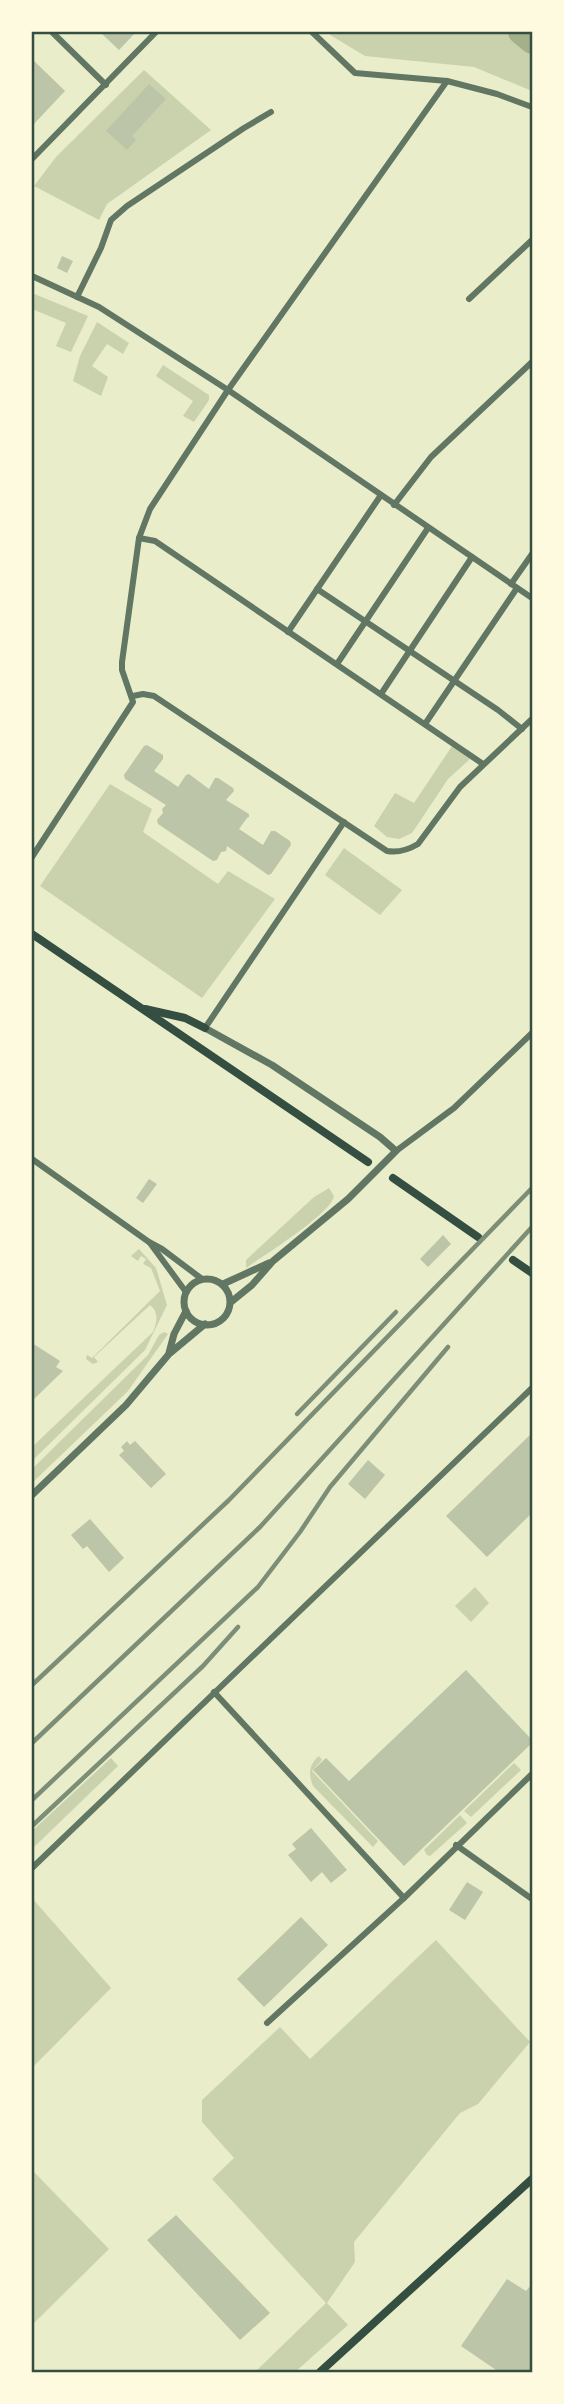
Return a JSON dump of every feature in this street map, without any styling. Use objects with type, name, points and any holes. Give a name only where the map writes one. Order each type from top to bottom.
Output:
[{"type":"main road","points":[[32,934],[368,1162]]},
{"type":"main road","points":[[138,1007],[185,1018],[205,1028]]},
{"type":"main road","points":[[393,1178],[478,1237]]},
{"type":"main road","points":[[513,1260],[533,1273]]},
{"type":"main road","points":[[320,2372],[533,2179]]},
{"type":"street","points":[[52,32],[106,85]]},
{"type":"street","points":[[32,159],[156,32]]},
{"type":"street","points":[[312,32],[355,73],[447,81],[533,107]]},
{"type":"street","points":[[32,857],[133,702],[122,670],[122,662],[139,538],[150,509],[228,390],[447,81]]},
{"type":"street","points":[[77,297],[101,248],[111,220],[127,206],[271,112]]},
{"type":"street","points":[[469,299],[533,240]]},
{"type":"street","points":[[32,276],[99,307],[228,390],[533,598]]},
{"type":"street","points":[[394,505],[431,457],[533,362]]},
{"type":"street","points":[[288,632],[381,495]]},
{"type":"street","points":[[337,664],[428,528]]},
{"type":"street","points":[[139,538],[155,541],[483,764]]},
{"type":"street","points":[[425,724],[533,554]]},
{"type":"street","points":[[381,694],[472,557]]},
{"type":"street","points":[[317,589],[517,723],[522,729]]},
{"type":"street","points":[[133,696],[154,696],[387,850],[396,852],[418,844],[455,793],[533,719]]},
{"type":"street","points":[[344,822],[205,1028],[272,1065],[380,1137],[396,1151]]},
{"type":"street","points":[[32,1495],[126,1405],[169,1354],[205,1324],[220,1321],[231,1302],[273,1261],[311,1231],[396,1151],[454,1108],[533,1033]]},
{"type":"street","points":[[32,1159],[202,1279],[223,1284],[231,1302]]},
{"type":"street","points":[[149,1242],[186,1292]]},
{"type":"street","points":[[223,1284],[273,1261]]},
{"type":"street","points":[[202,1279],[186,1292],[184,1303],[186,1311],[194,1320],[205,1324]]},
{"type":"street","points":[[169,1354],[174,1334],[186,1311]]},
{"type":"street","points":[[32,1867],[533,1388]]},
{"type":"street","points":[[32,1504],[39,1489]]},
{"type":"street","points":[[215,1692],[404,1898]]},
{"type":"street","points":[[267,2023],[404,1898],[456,1845],[533,1774]]},
{"type":"street","points":[[456,1845],[533,1899]]},
{"type":"green space","points":[[333,32],[508,32],[532,50],[532,91],[474,67],[365,56],[330,35]]},
{"type":"green space","points":[[144,70],[211,130],[107,204],[99,220],[34,186],[56,157]]},
{"type":"green space","points":[[32,293],[88,316],[71,352],[56,346],[66,323],[32,309]]},
{"type":"green space","points":[[97,322],[129,343],[123,354],[107,344],[92,366],[108,377],[101,396],[73,381],[80,356]]},
{"type":"green space","points":[[163,365],[209,395],[209,400],[194,422],[183,416],[193,401],[156,376]]},
{"type":"green space","points":[[452,746],[470,759],[448,779],[412,833],[399,839],[387,837],[374,826],[395,793],[414,803]]},
{"type":"green space","points":[[110,784],[152,809],[143,832],[218,884],[228,871],[275,899],[202,998],[40,886]]},
{"type":"green space","points":[[344,848],[402,890],[380,915],[325,875]]},
{"type":"green space","points":[[329,1188],[334,1196],[321,1213],[246,1268],[246,1260],[314,1197]]},
{"type":"green space","points":[[139,1249],[156,1268],[167,1305],[145,1350],[32,1461],[32,1447],[153,1332],[156,1317],[150,1305],[94,1357],[98,1362],[93,1364],[86,1359],[87,1355],[92,1358],[160,1291],[151,1268],[143,1264],[146,1259],[141,1256],[138,1261],[131,1256]]},
{"type":"green space","points":[[164,1332],[168,1334],[128,1391],[32,1483],[32,1469],[148,1355],[159,1335]]},
{"type":"green space","points":[[475,1587],[489,1603],[471,1622],[455,1606]]},
{"type":"green space","points":[[319,1756],[322,1760],[312,1771],[378,1841],[373,1847],[313,1786],[310,1770]]},
{"type":"green space","points":[[111,1758],[118,1766],[32,1849],[32,1831]]},
{"type":"green space","points":[[514,1763],[521,1770],[471,1817],[464,1811]]},
{"type":"green space","points":[[460,1815],[467,1823],[430,1856],[427,1855],[424,1850]]},
{"type":"green space","points":[[32,1898],[111,1988],[32,2068]]},
{"type":"green space","points":[[436,1940],[530,2042],[478,2104],[460,2113],[354,2242],[355,2262],[327,2303],[348,2325],[295,2372],[255,2372],[326,2303],[212,2179],[234,2158],[202,2122],[202,2100],[280,2027],[310,2059]]},
{"type":"green space","points":[[32,2170],[109,2249],[32,2325]]},
{"type":"building","points":[[100,32],[136,32],[119,50]]},
{"type":"building","points":[[32,59],[65,91],[32,126]]},
{"type":"building","points":[[149,84],[166,99],[132,136],[136,140],[127,150],[106,131]]},
{"type":"building","points":[[62,256],[73,261],[67,273],[57,268]]},
{"type":"building","points":[[147,745],[163,755],[154,771],[178,787],[189,774],[209,789],[215,778],[233,788],[234,791],[226,800],[249,814],[239,829],[263,845],[271,831],[290,841],[291,845],[271,874],[268,875],[227,846],[226,851],[221,852],[217,860],[213,861],[158,824],[157,820],[166,805],[125,779],[124,775]]},
{"type":"building","points":[[149,1179],[157,1184],[143,1203],[136,1198]]},
{"type":"building","points":[[443,1235],[451,1244],[428,1267],[420,1259]]},
{"type":"building","points":[[32,1343],[60,1361],[56,1367],[63,1371],[32,1401]]},
{"type":"building","points":[[532,1433],[532,1513],[487,1557],[446,1516]]},
{"type":"building","points":[[127,1441],[130,1445],[135,1441],[166,1474],[151,1488],[119,1455],[124,1451],[121,1447]]},
{"type":"building","points":[[368,1460],[385,1475],[365,1499],[348,1484]]},
{"type":"building","points":[[90,1519],[124,1558],[109,1572],[87,1546],[83,1549],[71,1535]]},
{"type":"building","points":[[466,1670],[532,1743],[404,1866],[313,1770],[326,1758],[349,1781]]},
{"type":"building","points":[[311,1828],[347,1870],[331,1883],[322,1872],[311,1882],[288,1855],[296,1849],[292,1844]]},
{"type":"building","points":[[467,1882],[483,1892],[465,1920],[449,1910]]},
{"type":"building","points":[[301,1917],[328,1945],[264,2007],[237,1979]]},
{"type":"building","points":[[176,2215],[270,2313],[240,2340],[147,2240]]},
{"type":"building","points":[[507,2279],[526,2291],[532,2286],[531,2372],[499,2372],[461,2346]]},
{"type":"waterway","points":[[520,32],[532,42]]},
{"type":"railway","points":[[32,1685],[229,1500],[532,1188]]},
{"type":"railway","points":[[32,1743],[260,1527],[532,1227]]},
{"type":"railway","points":[[297,1414],[396,1312]]},
{"type":"railway","points":[[32,1800],[258,1587],[330,1487],[448,1347]]},
{"type":"railway","points":[[32,1826],[203,1666],[238,1627]]}]
